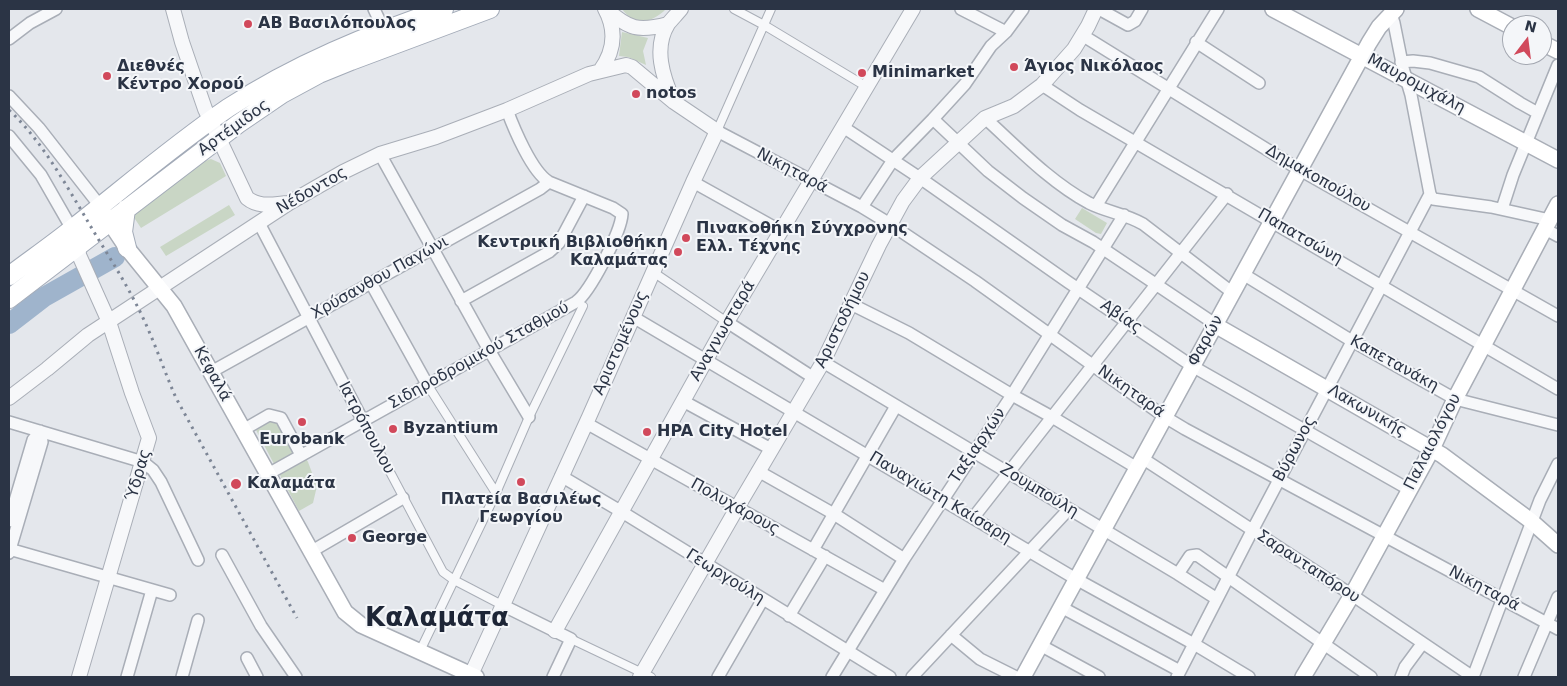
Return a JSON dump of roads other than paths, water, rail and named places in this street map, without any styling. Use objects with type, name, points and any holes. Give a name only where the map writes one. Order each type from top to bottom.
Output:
[{"type":"main road","name":"Αρτέμιδος","points":[[9,276],[81,236],[119,235],[126,209],[218,139],[282,94],[320,74],[490,9]]},
{"type":"main road","name":"Μαυρομιχάλη","points":[[1273,9],[1407,78],[1558,160]]},
{"type":"main road","points":[[1478,9],[1502,22]]},
{"type":"main road","name":"Αρτέμιδος","points":[[9,299],[81,236],[100,206],[210,121],[249,95],[300,67],[435,10]]},
{"type":"main road","name":"Φαρών","points":[[1023,677],[1374,34],[1393,11]]},
{"type":"main road","name":"Παλαιολόγου","points":[[1303,677],[1352,595],[1410,490],[1513,290],[1551,228],[1558,204]]},
{"type":"main road","name":"Κεφαλά","points":[[100,206],[140,265],[174,306],[340,604],[350,617],[361,625],[472,677]]},
{"type":"main road","name":"Λακωνικής","points":[[1215,325],[1432,449],[1532,521],[1558,545]]},
{"type":"street","points":[[9,38],[30,23],[56,9]]},
{"type":"street","points":[[173,9],[182,42],[210,121],[247,198],[253,203],[261,205],[289,203]]},
{"type":"street","points":[[374,9],[384,30]]},
{"type":"street","points":[[605,9],[621,21],[637,28],[649,29],[668,24]]},
{"type":"street","points":[[600,71],[609,55],[613,39],[612,26],[605,9]]},
{"type":"street","points":[[674,102],[663,73],[660,56],[663,37],[668,24],[681,9]]},
{"type":"street","points":[[734,9],[867,87]]},
{"type":"street","name":"Αριστομένους","points":[[472,677],[502,605],[586,423],[693,182],[718,131],[771,9]]},
{"type":"street","name":"Αναγνωσταρά","points":[[555,631],[727,322],[913,9]]},
{"type":"street","points":[[961,9],[1006,32]]},
{"type":"street","points":[[862,207],[893,160],[934,119],[971,77],[991,46],[1006,32],[1023,9]]},
{"type":"street","points":[[1098,9],[1123,24],[1132,24],[1142,9]]},
{"type":"street","name":"Αριστοδήμου","points":[[644,676],[704,564],[823,362],[903,201],[920,178],[985,118],[1014,106],[1042,85],[1066,60],[1098,9]]},
{"type":"street","points":[[1096,206],[1218,9]]},
{"type":"street","points":[[1393,11],[1401,62],[1413,102],[1430,194],[1433,199],[1502,209],[1551,228]]},
{"type":"street","name":"Δημακοπούλου","points":[[1082,35],[1300,170],[1558,316]]},
{"type":"street","points":[[1196,42],[1259,84]]},
{"type":"street","points":[[1401,62],[1430,63],[1479,77],[1520,104],[1538,112]]},
{"type":"street","name":"Νέδοντος","points":[[9,398],[48,369],[88,335],[289,203],[343,172],[380,154],[436,137],[507,110],[570,82],[600,71],[629,65],[637,69],[674,102],[718,131]]},
{"type":"street","points":[[1502,209],[1538,112],[1558,65]]},
{"type":"street","name":"Παπατσώνη","points":[[1042,85],[1080,110],[1272,220],[1558,389]]},
{"type":"street","points":[[9,96],[39,128],[100,206]]},
{"type":"street","points":[[461,301],[549,252],[559,243],[584,196],[548,182],[541,176],[520,142],[507,110]]},
{"type":"street","points":[[985,118],[1050,175],[1076,195],[1114,214],[1132,217],[1233,293]]},
{"type":"street","points":[[934,119],[988,171],[1023,198],[1062,225],[1103,249],[1215,325]]},
{"type":"street","name":"Αβίας","points":[[843,127],[1192,366],[1410,490]]},
{"type":"street","name":"Νικηταρά","points":[[718,131],[862,207],[890,224],[954,267],[1165,417],[1553,626]]},
{"type":"street","points":[[9,136],[41,175],[81,236]]},
{"type":"street","points":[[380,154],[461,301],[529,416]]},
{"type":"street","name":"Χρύσανθου Παγώνι","points":[[211,372],[540,190],[548,182]]},
{"type":"street","points":[[693,182],[781,231]]},
{"type":"street","points":[[973,518],[1227,194]]},
{"type":"street","name":"Βύρωνος","points":[[1178,674],[1381,284],[1430,194]]},
{"type":"street","name":"Σιδηροδρομικού Σταθμού","points":[[268,474],[576,302],[585,294],[618,230],[622,214],[613,208],[584,196]]},
{"type":"street","name":"Ταξιαρχών","points":[[832,677],[904,559],[1050,335],[1124,215]]},
{"type":"street","name":"Ιατρόπουλου","points":[[259,223],[402,498],[443,572],[454,580],[502,605]]},
{"type":"street","name":"Ύδρας","points":[[79,677],[148,443],[148,433],[98,296],[81,236]]},
{"type":"street","points":[[652,272],[814,378]]},
{"type":"street","name":"Καπετανάκη","points":[[1243,274],[1352,341],[1456,398],[1558,424]]},
{"type":"street","points":[[371,283],[427,384],[496,493]]},
{"type":"street","name":"Σαρανταπόρου","points":[[851,304],[909,333],[1012,394],[1140,463],[1352,595],[1472,677]]},
{"type":"street","points":[[420,651],[496,493],[529,416],[583,306]]},
{"type":"street","name":"Παναγιώτη Καίσαρη","points":[[633,317],[1076,579],[1194,644],[1249,677]]},
{"type":"street","name":"Ζουμπούλη","points":[[823,362],[1217,599]]},
{"type":"street","points":[[683,401],[771,449]]},
{"type":"street","points":[[813,550],[896,406]]},
{"type":"street","points":[[243,430],[269,415],[281,418],[301,455]]},
{"type":"street","points":[[9,422],[143,462],[153,470],[162,482],[198,560]]},
{"type":"street","name":"Πολυχάρους","points":[[586,423],[885,590]]},
{"type":"street","points":[[9,520],[33,440],[40,431]]},
{"type":"street","points":[[40,431],[42,442],[9,551],[170,595]]},
{"type":"street","points":[[1472,677],[1541,496],[1558,464]]},
{"type":"street","points":[[758,471],[834,514],[904,559]]},
{"type":"street","name":"Γεωργούλη","points":[[561,476],[890,677]]},
{"type":"street","points":[[312,551],[402,498]]},
{"type":"street","points":[[912,677],[1069,509]]},
{"type":"street","points":[[1178,574],[1190,556],[1194,554],[1372,677]]},
{"type":"street","points":[[222,555],[261,626],[296,677]]},
{"type":"street","points":[[789,616],[825,556]]},
{"type":"street","points":[[127,677],[152,590]]},
{"type":"street","points":[[1524,677],[1553,626],[1558,598]]},
{"type":"street","points":[[718,677],[762,600]]},
{"type":"street","points":[[502,605],[644,676]]},
{"type":"street","points":[[1061,607],[1178,674]]},
{"type":"street","points":[[182,677],[198,620]]},
{"type":"street","points":[[951,635],[980,659],[1016,677]]},
{"type":"street","points":[[553,677],[571,639]]},
{"type":"street","points":[[1401,677],[1422,644]]},
{"type":"street","points":[[1040,645],[1099,677]]},
{"type":"street","points":[[247,658],[257,677]]},
{"type":"waterway","points":[[9,324],[44,297],[115,257]]},
{"type":"railway","points":[[9,110],[31,133],[50,160],[122,278],[146,324],[176,398],[297,618]]},
{"type":"place","name":"ΑΒ Βασιλόπουλος","points":[[248,24]]},
{"type":"place","name":"Άγιος Νικόλαος","points":[[1014,67]]},
{"type":"place","name":"Minimarket","points":[[862,73]]},
{"type":"place","name":"Διεθνές Κέντρο Χορού","points":[[107,76]]},
{"type":"place","name":"notos","points":[[636,94]]},
{"type":"place","name":"Πινακοθήκη Σύγχρονης Ελλ. Τέχνης","points":[[686,238]]},
{"type":"place","name":"Κεντρική Βιβλιοθήκη Καλαμάτας","points":[[678,252]]},
{"type":"place","name":"Eurobank","points":[[302,422]]},
{"type":"place","name":"Byzantium","points":[[393,429]]},
{"type":"place","name":"HPA City Hotel","points":[[647,432]]},
{"type":"place","name":"Πλατεία Βασιλέως Γεωργίου","points":[[521,482]]},
{"type":"place","name":"Καλαμάτα","points":[[236,484]]},
{"type":"place","name":"George","points":[[352,538]]},
{"type":"district","name":"Καλαμάτα","points":[[437,619]]}]
